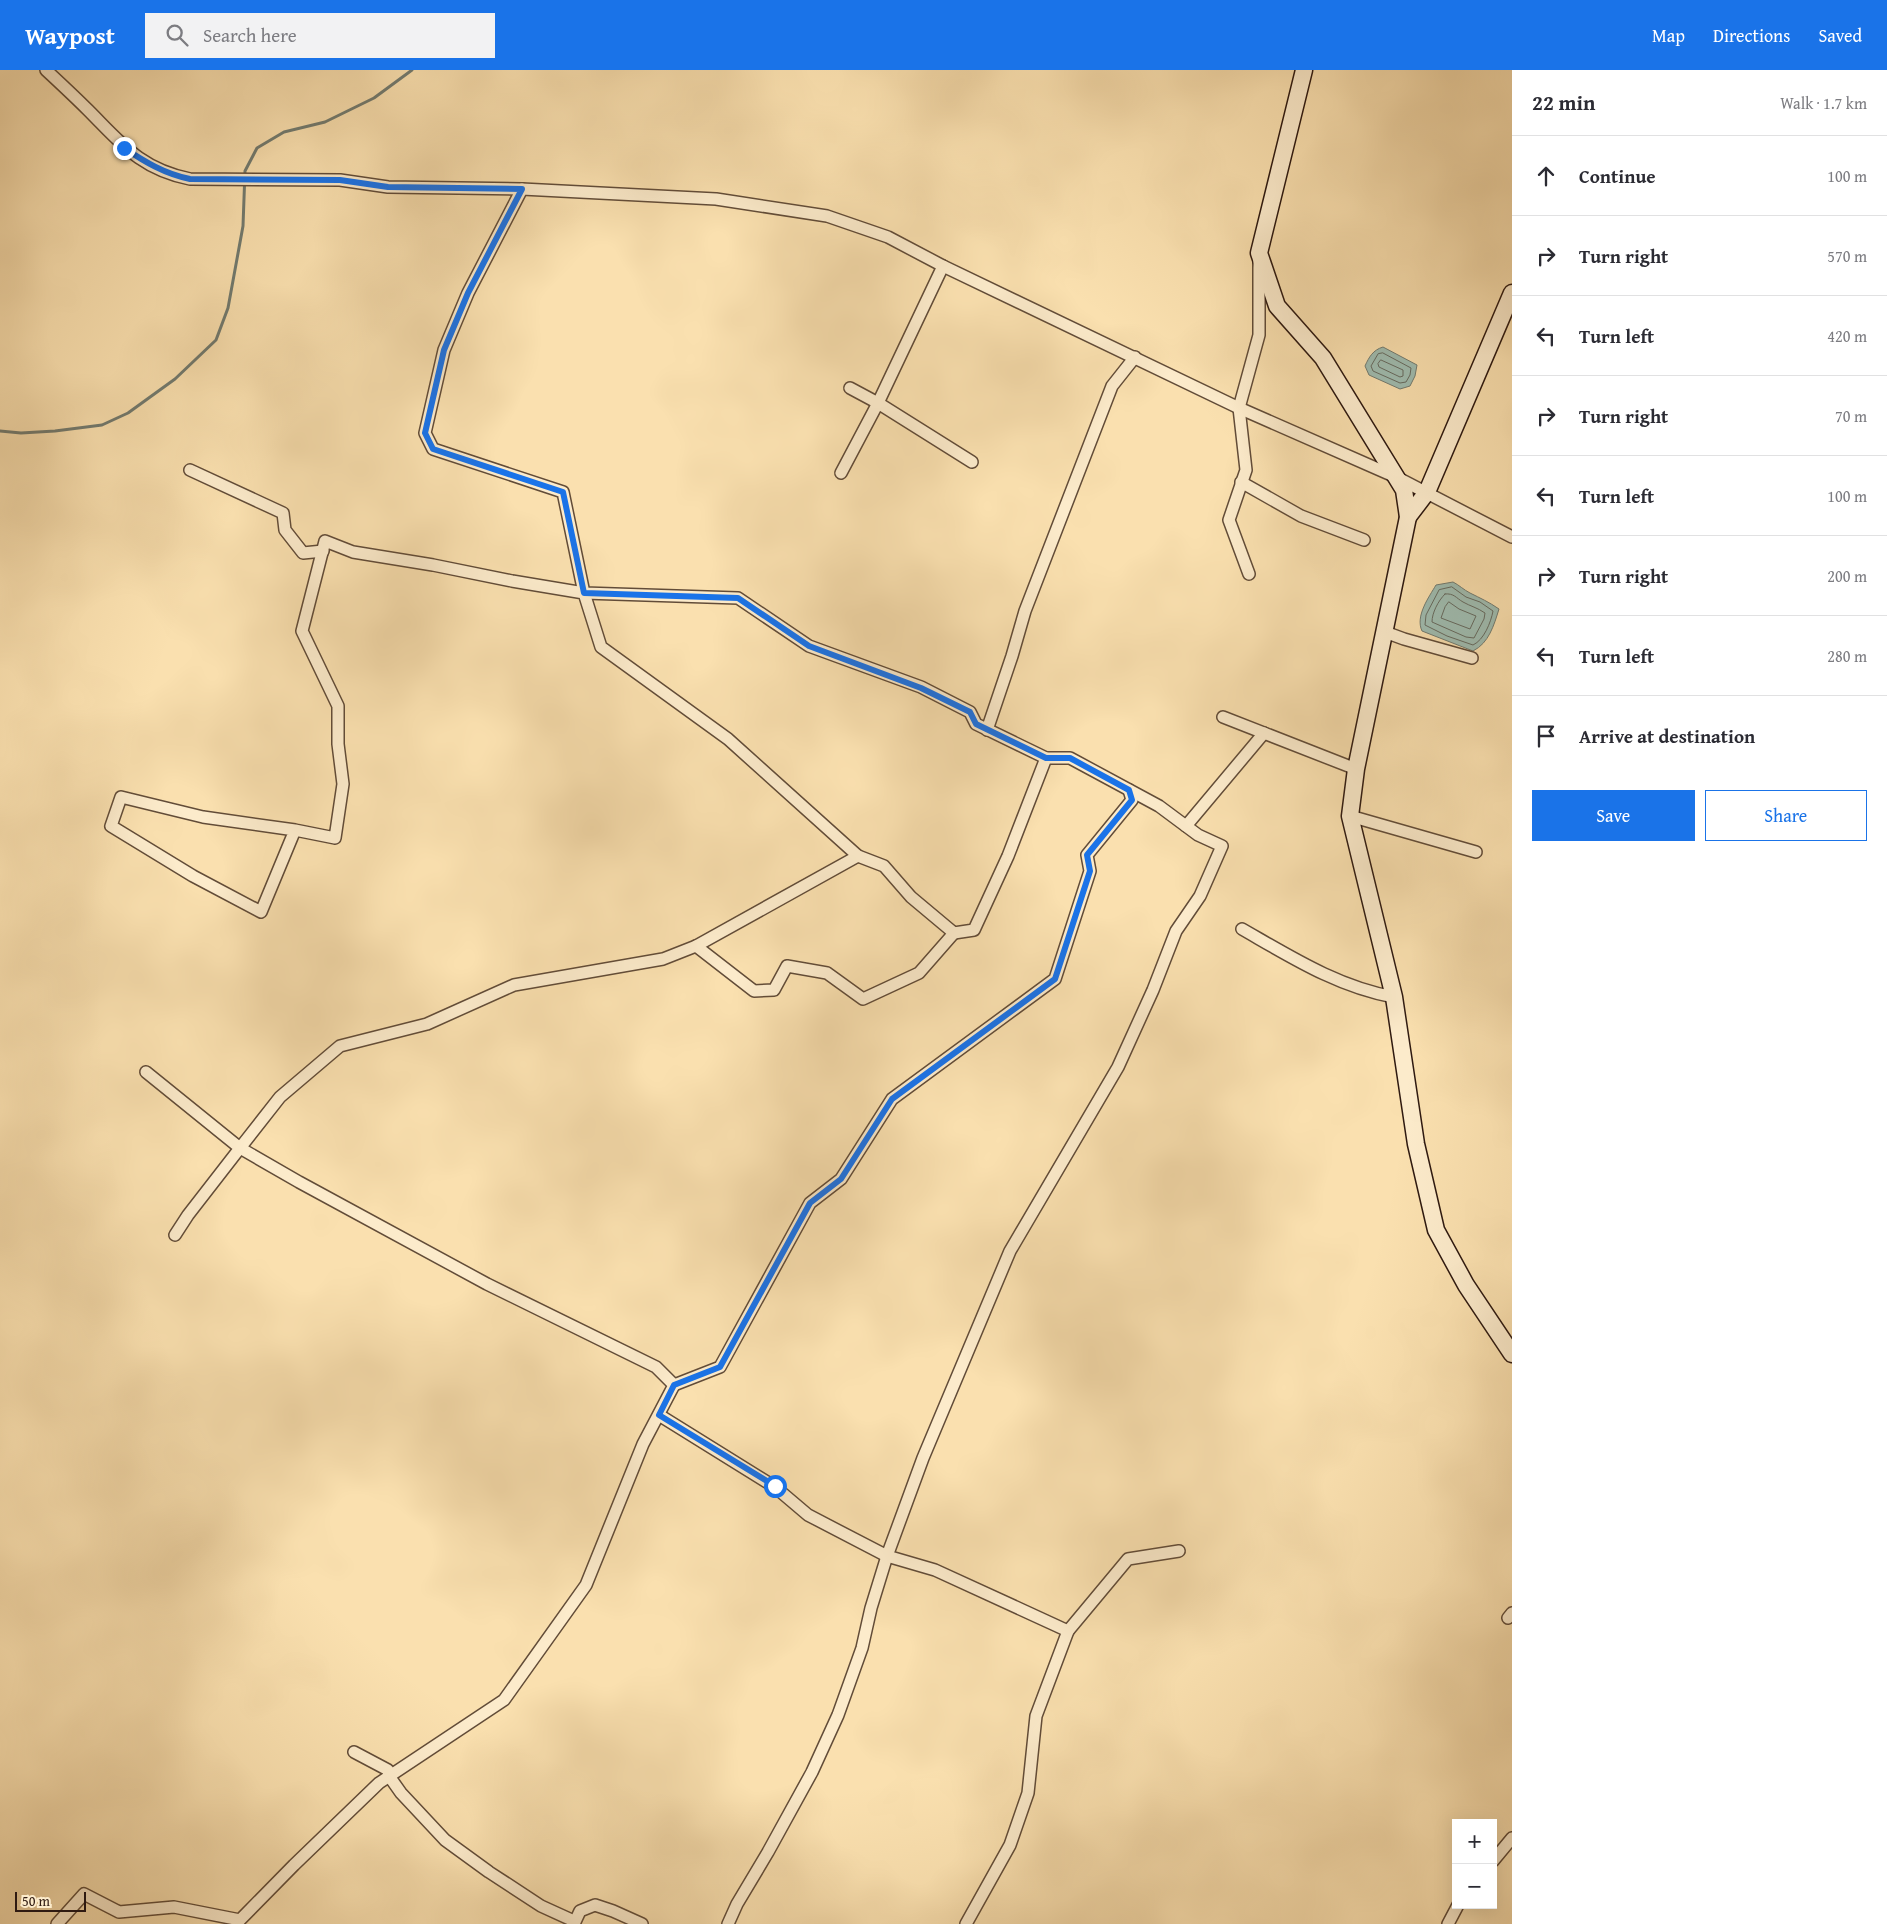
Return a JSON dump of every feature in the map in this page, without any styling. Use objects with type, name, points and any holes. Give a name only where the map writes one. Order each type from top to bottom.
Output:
[{"type":"main road","points":[[1304,70],[1258,253],[1277,306],[1323,358],[1404,490],[1408,517],[1356,769],[1350,816],[1394,997],[1416,1144],[1436,1230],[1466,1285],[1512,1354]]},
{"type":"main road","points":[[1408,517],[1427,492],[1512,293]]},
{"type":"street","points":[[46,70],[124,148],[150,165],[172,175],[190,179],[340,180],[388,187],[522,189],[716,199],[827,216],[888,237],[943,266],[1239,408],[1396,477],[1512,536]]},
{"type":"street","points":[[522,189],[468,293],[444,350],[425,433],[433,449],[563,492],[584,593],[601,646],[728,738],[858,856],[884,866],[911,897],[954,933]]},
{"type":"street","points":[[1249,574],[1228,520],[1246,470],[1239,408],[1259,335],[1258,253]]},
{"type":"street","points":[[841,473],[878,403],[943,266]]},
{"type":"street","points":[[987,730],[1025,612],[1112,386],[1135,357]]},
{"type":"street","points":[[850,388],[878,403],[972,462]]},
{"type":"street","points":[[190,470],[283,513],[285,530],[303,553],[322,551]]},
{"type":"street","points":[[1242,482],[1301,516],[1364,540]]},
{"type":"street","points":[[295,830],[261,912],[193,876],[112,826],[121,797],[203,817],[295,830],[335,838],[344,784],[338,744],[338,706],[302,631],[325,541],[353,552],[584,593],[738,598],[809,646],[921,688],[970,712],[976,724],[1046,758],[1070,758],[1159,806],[1198,835],[1222,846],[1200,896],[1176,931],[1118,1067],[1010,1251],[923,1458],[887,1556],[871,1608],[862,1648],[838,1715],[812,1772],[737,1904],[728,1924]]},
{"type":"street","points":[[1385,632],[1472,658]]},
{"type":"street","points":[[1223,716],[1356,769]]},
{"type":"street","points":[[1186,826],[1264,733]]},
{"type":"street","points":[[696,946],[754,991],[774,990],[787,966],[827,973],[863,999],[919,973],[954,933],[974,930],[1008,856],[1046,758]]},
{"type":"street","points":[[56,1924],[84,1894],[119,1912],[174,1907],[237,1922],[294,1864],[379,1783],[504,1700],[586,1585],[643,1444],[674,1385],[720,1367],[810,1203],[841,1179],[892,1099],[1055,979],[1090,871],[1087,855],[1132,800],[1129,790]]},
{"type":"street","points":[[1350,816],[1476,852]]},
{"type":"street","points":[[175,1235],[188,1215],[280,1097],[340,1046],[428,1024],[514,985],[663,959],[696,946],[858,856]]},
{"type":"street","points":[[1242,930],[1318,972],[1368,992],[1394,997]]},
{"type":"street","points":[[146,1072],[240,1148],[487,1284],[656,1366],[674,1385]]},
{"type":"street","points":[[659,1415],[775,1486],[808,1515],[887,1556],[935,1570],[1068,1631]]},
{"type":"street","points":[[966,1924],[1010,1845],[1016,1828],[1028,1793],[1036,1716],[1068,1631],[1128,1559],[1179,1551]]},
{"type":"street","points":[[354,1752],[388,1770],[388,1776],[401,1793],[444,1840],[541,1906],[574,1922],[580,1911],[595,1906],[613,1911],[642,1924]]},
{"type":"street","points":[[1497,1856],[1512,1838]]},
{"type":"street","points":[[1448,1924],[1456,1909]]},
{"type":"water","points":[[1383,347],[1417,365],[1415,376],[1410,386],[1400,389],[1369,375],[1365,366],[1374,352]]},
{"type":"water","points":[[1453,582],[1499,609],[1487,638],[1479,648],[1473,651],[1422,631],[1420,625],[1424,607],[1436,585]]},
{"type":"waterway","points":[[0,431],[21,433],[102,425],[128,413],[175,379],[216,340],[228,308],[243,226],[245,171],[257,148],[284,132],[325,122],[374,98],[412,70]]},
{"type":"route","points":[[124,148],[150,165],[172,175],[190,179],[340,180],[388,187],[522,189],[468,293],[444,350],[425,433],[433,449],[563,492],[584,593],[738,598],[809,646],[921,688],[970,712],[976,724],[1046,758],[1070,758],[1129,790],[1132,800],[1087,855],[1090,871],[1055,979],[892,1099],[841,1179],[810,1203],[720,1367],[674,1385],[659,1415],[775,1486]]}]
